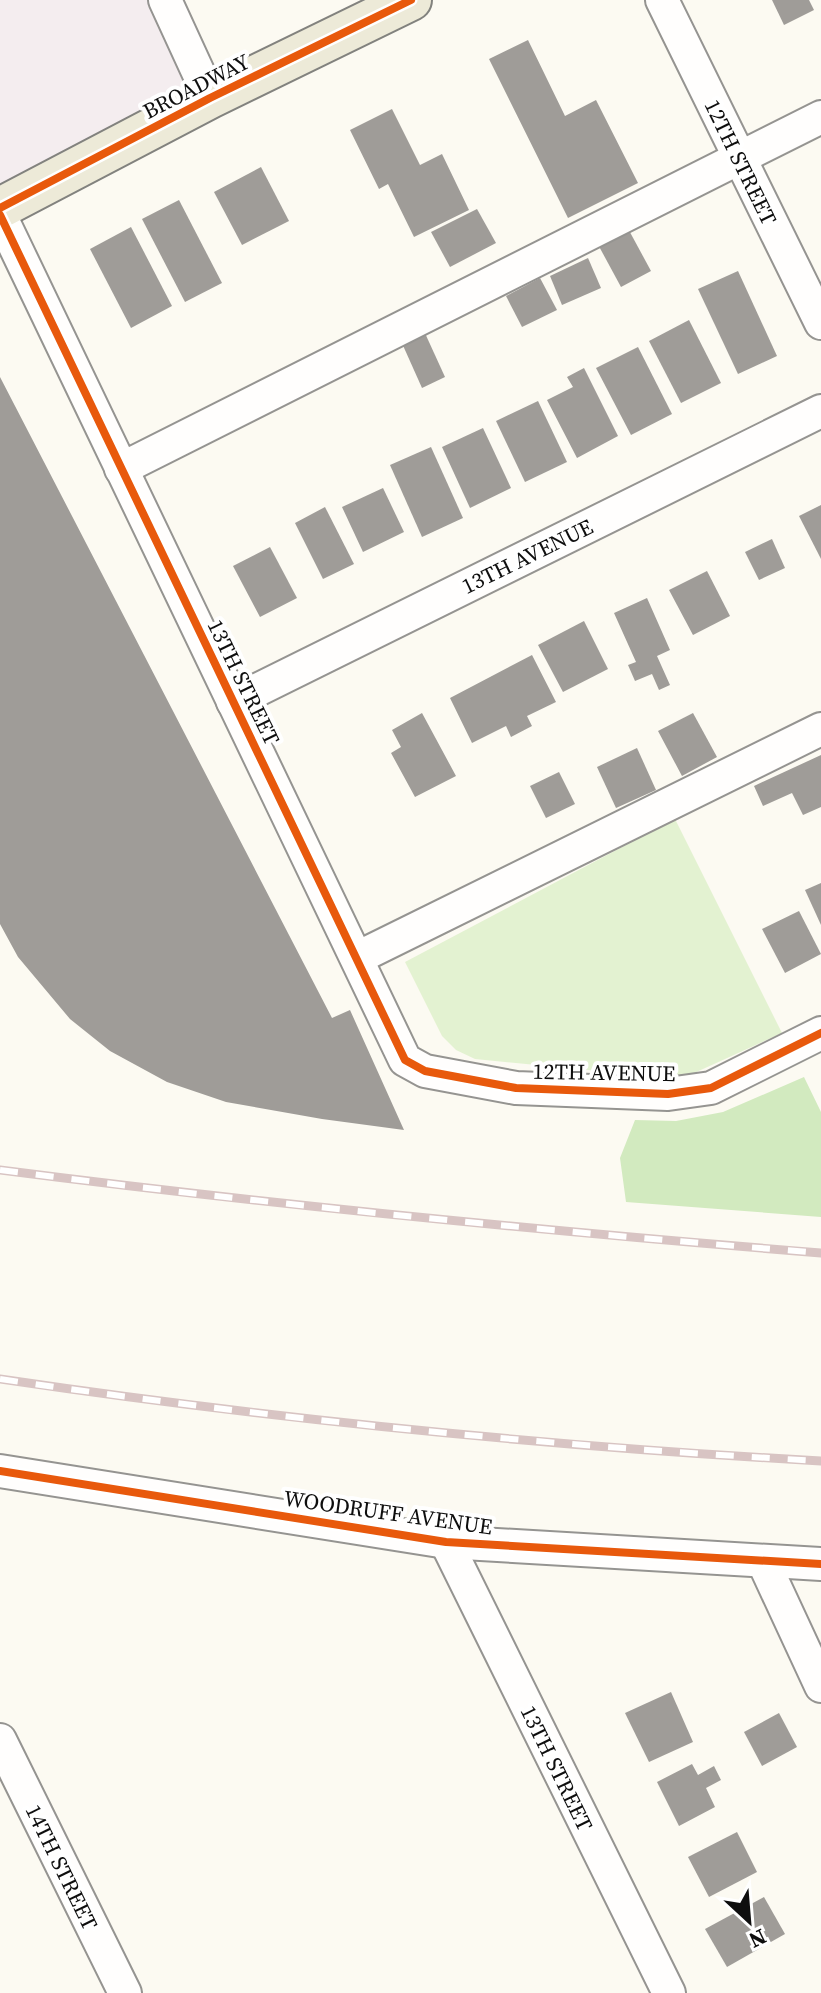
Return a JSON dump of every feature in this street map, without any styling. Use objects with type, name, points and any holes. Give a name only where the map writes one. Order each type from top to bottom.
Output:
[{"type":"main road","name":"BROADWAY","points":[[0,208],[210,98],[411,0]]},
{"type":"street","points":[[165,0],[210,98]]},
{"type":"street","name":"12TH STREET","points":[[662,0],[821,323]]},
{"type":"street","points":[[121,469],[821,117]]},
{"type":"street","name":"13TH STREET","points":[[0,215],[405,1060],[425,1071],[516,1088]]},
{"type":"street","name":"13TH AVENUE","points":[[233,702],[821,411]]},
{"type":"street","points":[[357,958],[821,729]]},
{"type":"street","name":"12TH AVENUE","points":[[516,1088],[668,1094],[711,1088],[821,1033]]},
{"type":"street","name":"WOODRUFF AVENUE","points":[[0,1471],[446,1542],[821,1564]]},
{"type":"street","name":"13TH STREET","points":[[446,1542],[669,1993]]},
{"type":"street","points":[[763,1561],[821,1686]]},
{"type":"street","name":"14TH STREET","points":[[2,1748],[125,1993]]},
{"type":"shaded area","points":[[0,0],[147,0],[181,71],[183,85],[177,96],[163,105],[0,185]]},
{"type":"green space","points":[[675,819],[782,1033],[681,1079],[475,1059],[456,1050],[442,1036],[405,962]]},
{"type":"green space","points":[[804,1077],[821,1112],[821,1217],[626,1202],[620,1158],[635,1120],[676,1121],[723,1112]]},
{"type":"building","points":[[772,0],[809,0],[814,10],[784,25]]},
{"type":"building","points":[[528,40],[565,116],[596,100],[638,183],[568,218],[489,59]]},
{"type":"building","points":[[392,109],[420,165],[442,154],[469,210],[414,237],[388,184],[379,189],[350,130]]},
{"type":"building","points":[[261,167],[289,221],[242,245],[214,192]]},
{"type":"building","points":[[179,200],[222,283],[185,302],[142,219]]},
{"type":"building","points":[[477,209],[496,243],[450,267],[431,232]]},
{"type":"building","points":[[625,223],[651,271],[621,287],[595,239]]},
{"type":"building","points":[[131,227],[172,306],[131,328],[90,249]]},
{"type":"building","points":[[588,258],[601,288],[562,305],[550,276]]},
{"type":"building","points":[[738,271],[777,356],[738,374],[698,289]]},
{"type":"building","points":[[540,278],[557,310],[522,327],[506,296]]},
{"type":"building","points":[[689,320],[721,383],[681,403],[649,341]]},
{"type":"building","points":[[424,331],[445,377],[422,388],[401,341]]},
{"type":"building","points":[[638,347],[672,414],[631,435],[596,368]]},
{"type":"building","points":[[584,368],[618,436],[577,458],[547,400],[573,387],[567,377]]},
{"type":"building","points":[[0,377],[332,1018],[350,1010],[404,1130],[226,1102],[167,1082],[110,1051],[70,1019],[18,957],[0,924]]},
{"type":"building","points":[[538,401],[567,462],[525,482],[496,421]]},
{"type":"building","points":[[483,428],[511,488],[470,508],[442,447]]},
{"type":"building","points":[[431,447],[463,518],[422,537],[390,465]]},
{"type":"building","points":[[383,488],[404,532],[363,552],[342,507]]},
{"type":"building","points":[[821,505],[821,559],[799,516]]},
{"type":"building","points":[[325,507],[354,564],[323,579],[295,523]]},
{"type":"building","points":[[772,539],[785,568],[759,580],[745,552]]},
{"type":"building","points":[[270,547],[297,598],[260,617],[233,566]]},
{"type":"building","points":[[707,571],[730,616],[693,635],[669,590]]},
{"type":"building","points":[[647,598],[670,650],[657,656],[670,685],[659,690],[652,674],[635,681],[628,665],[636,662],[614,613]]},
{"type":"building","points":[[584,621],[608,669],[563,692],[538,645]]},
{"type":"building","points":[[532,655],[556,702],[527,716],[532,726],[511,737],[506,726],[472,743],[450,698]]},
{"type":"building","points":[[422,713],[456,776],[415,797],[391,753],[401,747],[392,730]]},
{"type":"building","points":[[693,713],[717,757],[682,776],[658,731]]},
{"type":"building","points":[[637,748],[656,790],[616,808],[597,767]]},
{"type":"building","points":[[821,755],[821,807],[803,815],[792,793],[763,806],[754,786]]},
{"type":"building","points":[[559,772],[575,804],[546,818],[530,786]]},
{"type":"building","points":[[821,883],[821,925],[805,890]]},
{"type":"building","points":[[799,911],[821,954],[785,973],[762,929]]},
{"type":"building","points":[[671,1692],[693,1742],[649,1762],[625,1713]]},
{"type":"building","points":[[779,1713],[797,1747],[762,1766],[744,1732]]},
{"type":"building","points":[[692,1764],[698,1775],[714,1766],[721,1780],[706,1788],[715,1807],[679,1826],[657,1782]]},
{"type":"building","points":[[737,1832],[757,1872],[709,1897],[688,1857]]},
{"type":"building","points":[[764,1897],[785,1934],[727,1967],[705,1929]]},
{"type":"railway","points":[[0,1170],[410,1216],[821,1253]]},
{"type":"railway","points":[[0,1379],[204,1407],[409,1429],[821,1461]]},
{"type":"cycle path","points":[[0,208],[210,98],[411,0]]},
{"type":"cycle path","points":[[0,215],[405,1060],[425,1071],[516,1088],[668,1094],[711,1088],[821,1033]]},
{"type":"cycle path","points":[[0,1471],[446,1542],[821,1564]]}]
